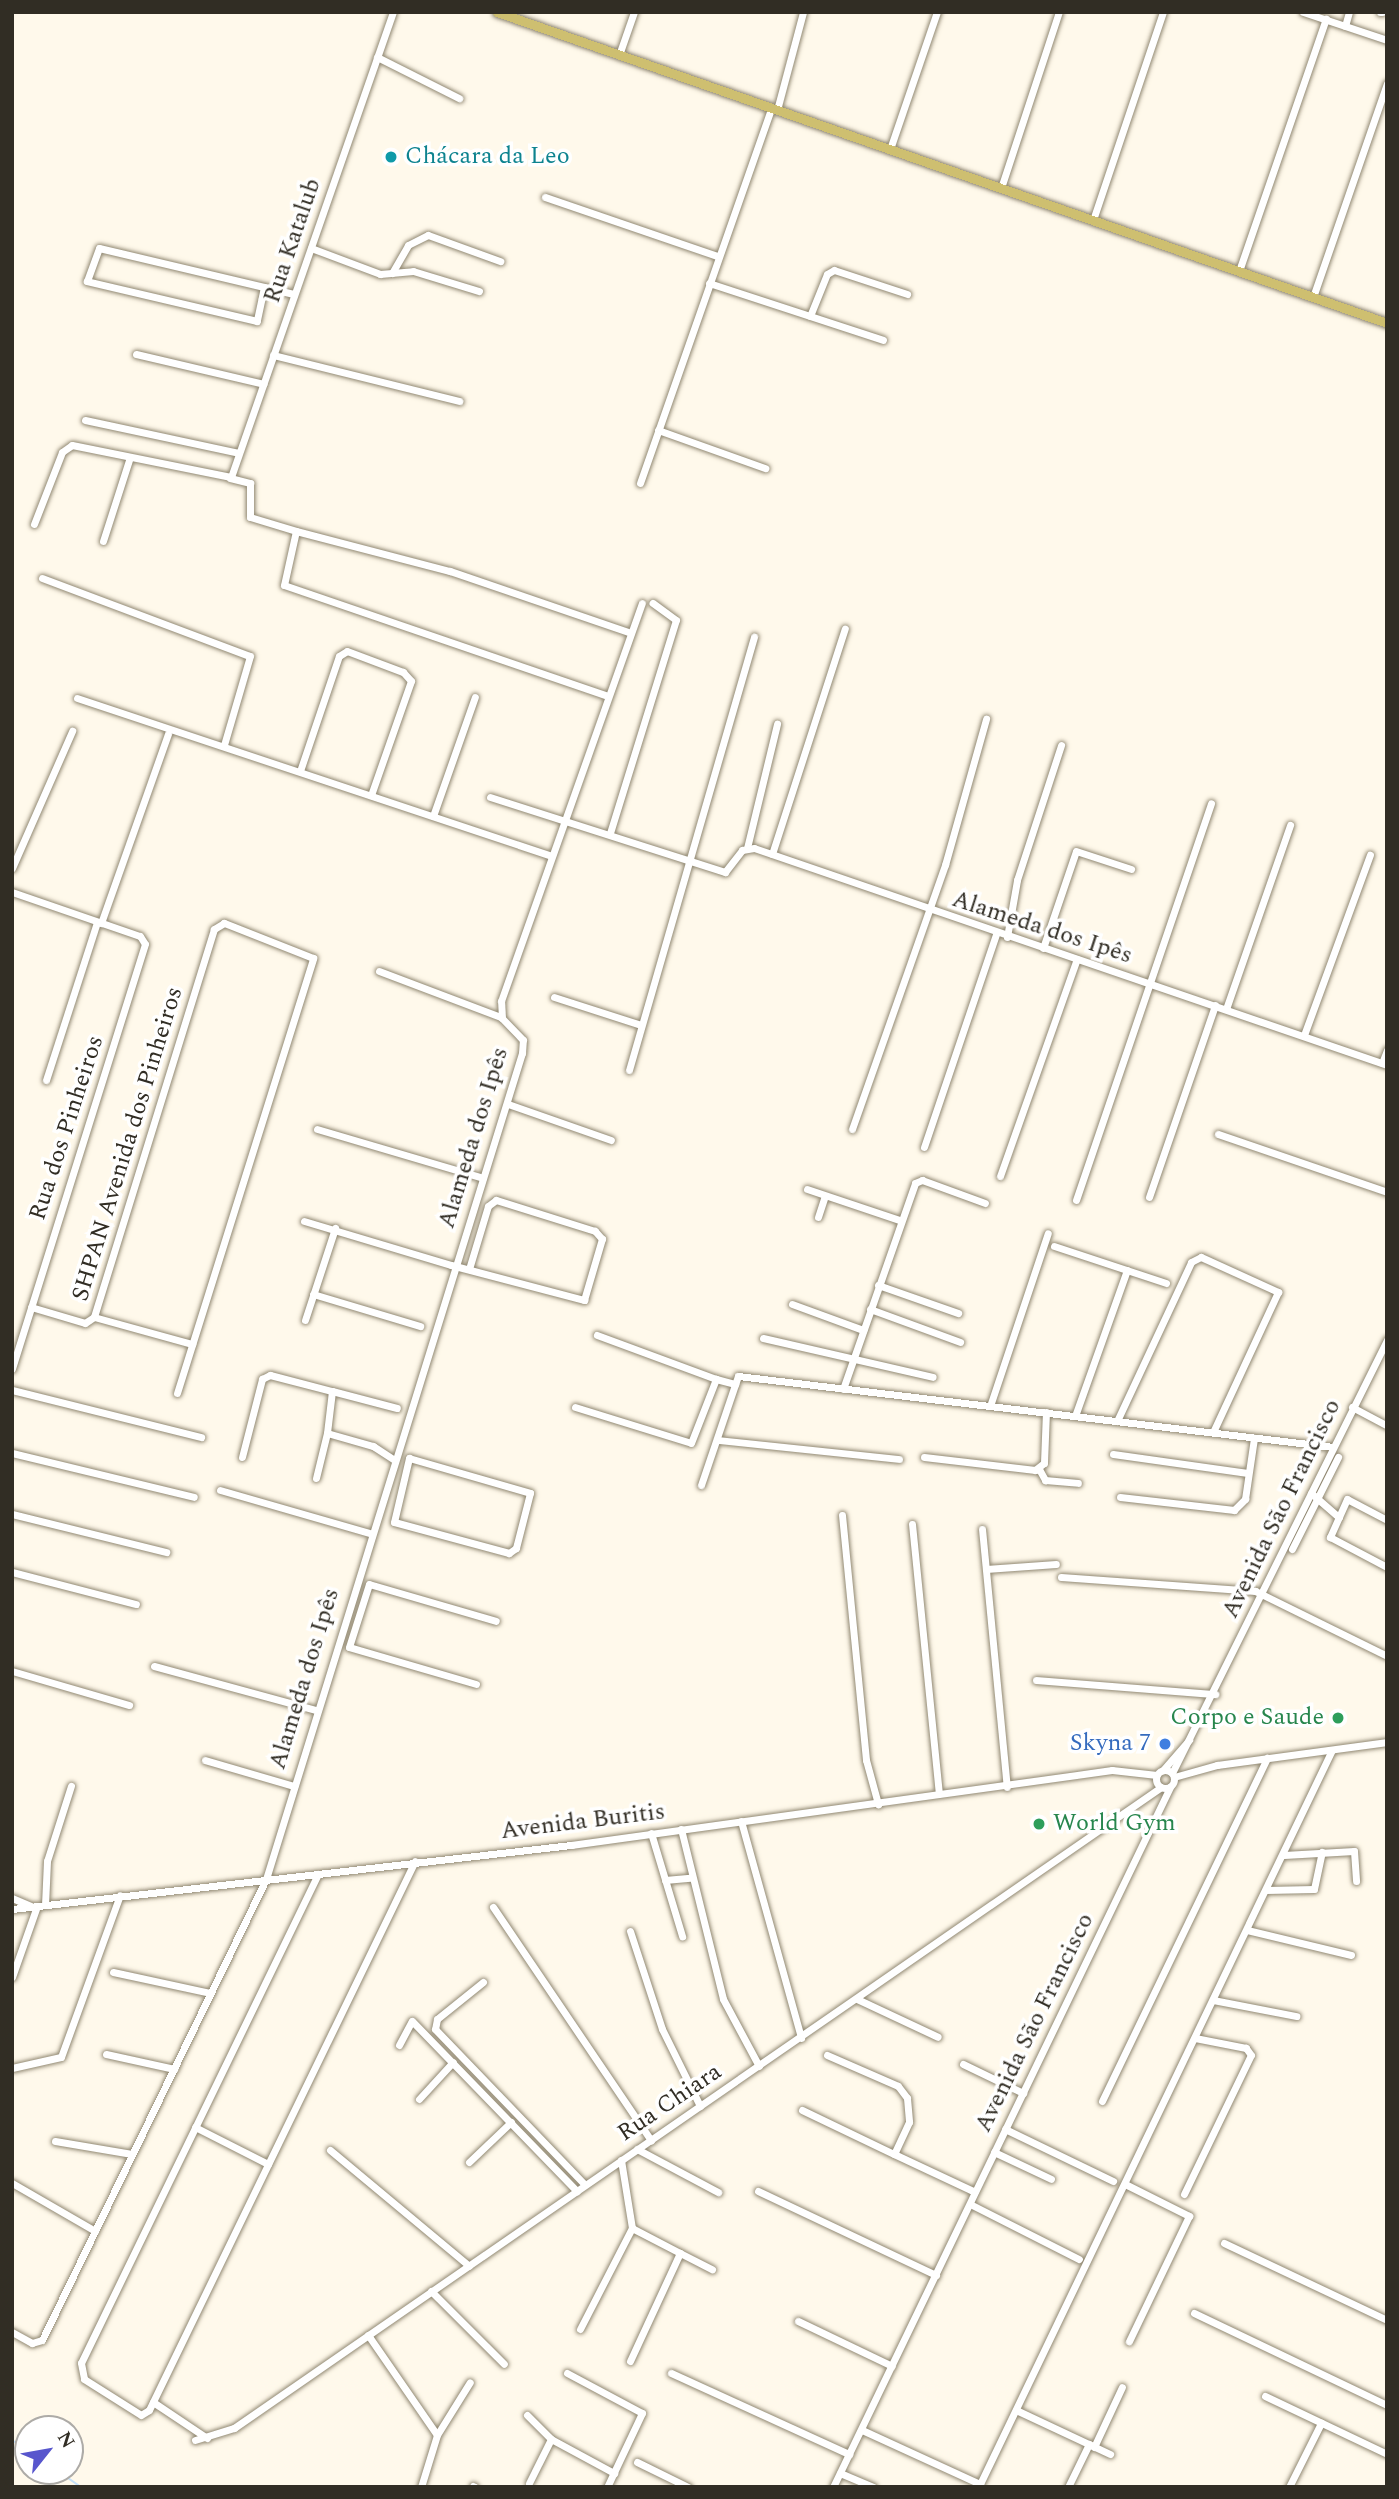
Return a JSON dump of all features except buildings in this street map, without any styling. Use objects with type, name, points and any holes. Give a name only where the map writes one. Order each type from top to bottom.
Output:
[{"type":"main road","points":[[497,12],[1387,323]]},
{"type":"street","name":"Rua Katalub","points":[[228,479],[264,384],[393,12]]},
{"type":"street","points":[[619,55],[634,12]]},
{"type":"street","points":[[640,483],[718,256],[774,109],[803,12]]},
{"type":"street","points":[[890,149],[937,12]]},
{"type":"street","points":[[1000,188],[1059,12]]},
{"type":"street","points":[[1093,220],[1163,12]]},
{"type":"street","points":[[1303,12],[1387,40]]},
{"type":"street","points":[[1345,26],[1349,12]]},
{"type":"street","points":[[1239,271],[1326,19]]},
{"type":"street","points":[[377,57],[459,98]]},
{"type":"street","points":[[1313,297],[1387,83]]},
{"type":"street","points":[[545,197],[718,256]]},
{"type":"street","points":[[392,273],[408,245],[428,235],[500,261]]},
{"type":"street","points":[[264,287],[257,321],[87,281],[99,248],[264,287],[294,295]]},
{"type":"street","points":[[310,248],[392,273],[413,271],[479,291]]},
{"type":"street","points":[[810,316],[830,271],[907,294]]},
{"type":"street","points":[[709,283],[883,340]]},
{"type":"street","points":[[136,354],[264,384]]},
{"type":"street","points":[[273,355],[459,401]]},
{"type":"street","points":[[85,420],[239,453]]},
{"type":"street","points":[[658,430],[765,468]]},
{"type":"street","points":[[34,524],[66,447],[130,457],[250,483],[250,517],[450,570],[628,632]]},
{"type":"street","points":[[103,541],[130,457]]},
{"type":"street","points":[[296,531],[284,585],[605,695]]},
{"type":"street","points":[[42,578],[250,656],[224,745]]},
{"type":"street","name":"Alameda dos Ipês","points":[[12,2332],[32,2343],[41,2340],[267,1879],[313,1709],[508,1104],[524,1043],[502,1018],[501,1001],[605,695],[628,632],[642,603]]},
{"type":"street","points":[[610,833],[676,620],[653,603]]},
{"type":"street","points":[[772,854],[845,628]]},
{"type":"street","points":[[629,1070],[686,859],[754,637]]},
{"type":"street","points":[[300,771],[339,656],[347,651],[403,672],[411,681],[371,795]]},
{"type":"street","points":[[433,816],[475,696]]},
{"type":"street","points":[[77,698],[551,856]]},
{"type":"street","points":[[852,1129],[925,910],[945,865],[986,719]]},
{"type":"street","points":[[490,797],[565,818],[727,872],[747,848],[777,724]]},
{"type":"street","points":[[12,868],[72,731]]},
{"type":"street","points":[[46,1080],[99,923],[168,734]]},
{"type":"street","points":[[1007,937],[1017,880],[1061,745]]},
{"type":"street","points":[[1076,1200],[1211,803]]},
{"type":"street","points":[[1226,1009],[1290,825]]},
{"type":"street","name":"Alameda dos Ipês","points":[[747,848],[772,854],[925,910],[1215,1005],[1384,1064]]},
{"type":"street","points":[[1043,948],[1076,851],[1131,869]]},
{"type":"street","points":[[1304,1035],[1370,855]]},
{"type":"street","points":[[12,892],[99,923]]},
{"type":"street","name":"Rua dos Pinheiros","points":[[12,1369],[144,940],[99,923]]},
{"type":"street","name":"SHPAN Avenida dos Pinheiros","points":[[216,926],[311,953],[312,963],[192,1344],[94,1317],[216,926]]},
{"type":"street","points":[[924,1147],[996,934]]},
{"type":"street","points":[[1000,1177],[1077,959]]},
{"type":"street","points":[[379,971],[502,1018]]},
{"type":"street","points":[[554,997],[641,1025]]},
{"type":"street","points":[[1149,1197],[1215,1005]]},
{"type":"street","points":[[1384,1064],[1387,1049]]},
{"type":"street","points":[[508,1104],[611,1140]]},
{"type":"street","points":[[317,1129],[483,1178]]},
{"type":"street","points":[[1218,1133],[1387,1192]]},
{"type":"street","points":[[844,1389],[899,1220],[918,1181],[985,1203]]},
{"type":"street","points":[[807,1189],[899,1220]]},
{"type":"street","points":[[818,1217],[825,1196]]},
{"type":"street","points":[[304,1221],[335,1228],[455,1265],[469,1269],[584,1300],[602,1239],[595,1231],[496,1200],[488,1206],[469,1269]]},
{"type":"street","points":[[305,1320],[335,1228]]},
{"type":"street","points":[[990,1406],[1048,1233]]},
{"type":"street","points":[[1054,1246],[1166,1283]]},
{"type":"street","points":[[1117,1421],[1191,1262],[1200,1256],[1276,1288],[1276,1297],[1213,1432]]},
{"type":"street","points":[[1075,1416],[1127,1270]]},
{"type":"street","points":[[878,1285],[958,1313]]},
{"type":"street","points":[[313,1294],[420,1326]]},
{"type":"street","points":[[792,1304],[863,1330]]},
{"type":"street","points":[[31,1307],[85,1323],[94,1317]]},
{"type":"street","points":[[870,1309],[960,1342]]},
{"type":"street","points":[[597,1335],[735,1384]]},
{"type":"street","points":[[763,1338],[933,1377]]},
{"type":"street","name":"Avenida São Francisco","points":[[834,2487],[1170,1787],[1173,1775],[1387,1339]]},
{"type":"street","points":[[177,1393],[192,1344]]},
{"type":"street","points":[[242,1457],[266,1376],[397,1408]]},
{"type":"street","points":[[701,1485],[738,1376],[1333,1447]]},
{"type":"street","points":[[575,1407],[691,1443],[716,1379]]},
{"type":"street","points":[[12,1390],[201,1437]]},
{"type":"street","points":[[316,1478],[327,1433],[332,1391]]},
{"type":"street","points":[[1352,1408],[1387,1426]]},
{"type":"street","points":[[1046,1412],[1039,1469],[1045,1480],[1078,1483]]},
{"type":"street","points":[[327,1433],[373,1446],[393,1459]]},
{"type":"street","points":[[1120,1497],[1234,1510],[1245,1499],[1254,1438]]},
{"type":"street","points":[[718,1440],[899,1459]]},
{"type":"street","points":[[12,1453],[194,1497]]},
{"type":"street","points":[[1113,1454],[1248,1473]]},
{"type":"street","points":[[413,1457],[516,1487],[532,1498],[509,1553],[394,1522],[401,1486],[413,1457]]},
{"type":"street","points":[[924,1457],[1039,1469]]},
{"type":"street","points":[[1292,1549],[1320,1500],[1338,1457]]},
{"type":"street","points":[[386,1481],[401,1486]]},
{"type":"street","points":[[220,1490],[369,1533]]},
{"type":"street","points":[[1311,1493],[1339,1517]]},
{"type":"street","points":[[1387,1520],[1346,1499],[1330,1537],[1387,1567]]},
{"type":"street","points":[[12,1514],[166,1552]]},
{"type":"street","points":[[842,1515],[866,1760],[878,1804]]},
{"type":"street","points":[[912,1524],[939,1794]]},
{"type":"street","points":[[982,1529],[1007,1787]]},
{"type":"street","points":[[986,1569],[1056,1564]]},
{"type":"street","points":[[12,1572],[136,1604]]},
{"type":"street","points":[[1061,1577],[1263,1593],[1387,1656]]},
{"type":"street","points":[[476,1684],[349,1647],[359,1614],[369,1584],[496,1621]]},
{"type":"street","points":[[345,1613],[359,1614]]},
{"type":"street","points":[[154,1666],[313,1709]]},
{"type":"street","points":[[12,1671],[129,1705]]},
{"type":"street","points":[[1036,1680],[1215,1694]]},
{"type":"street","name":"Avenida São Francisco","points":[[1160,1772],[1194,1734]]},
{"type":"street","points":[[1173,1775],[1267,1758],[1387,1742]]},
{"type":"street","points":[[862,2430],[977,2485],[1016,2410],[1332,1750]]},
{"type":"street","points":[[1102,2101],[1267,1758]]},
{"type":"street","points":[[205,1760],[294,1786]]},
{"type":"street","name":"Avenida Buritis","points":[[12,1909],[651,1833],[1007,1787],[1112,1770],[1173,1775]]},
{"type":"street","points":[[1160,1772],[1161,1787],[1170,1787]]},
{"type":"street","points":[[12,1977],[38,1906],[47,1861],[71,1786]]},
{"type":"street","name":"Rua Chiara","points":[[195,2440],[234,2428],[1161,1787]]},
{"type":"street","points":[[741,1821],[801,2038]]},
{"type":"street","points":[[681,1829],[690,1878],[723,1999],[759,2066]]},
{"type":"street","points":[[651,1833],[682,1936]]},
{"type":"street","points":[[1284,1855],[1354,1851],[1356,1881]]},
{"type":"street","points":[[1266,1890],[1314,1889],[1322,1853]]},
{"type":"street","points":[[318,1874],[80,2369],[83,2379],[139,2414],[153,2402],[415,1861]]},
{"type":"street","points":[[665,1880],[690,1878]]},
{"type":"street","points":[[12,2068],[61,2057],[120,1895]]},
{"type":"street","points":[[12,1898],[38,1906]]},
{"type":"street","points":[[493,1907],[651,2140]]},
{"type":"street","points":[[1247,1930],[1351,1955]]},
{"type":"street","points":[[630,1931],[662,2029],[700,2106]]},
{"type":"street","points":[[113,1972],[210,1993]]},
{"type":"street","points":[[484,1982],[437,2020],[435,2029],[585,2185]]},
{"type":"street","points":[[857,1999],[938,2037]]},
{"type":"street","points":[[1213,2000],[1296,2016]]},
{"type":"street","points":[[399,2045],[412,2021],[576,2191]]},
{"type":"street","points":[[1184,2194],[1251,2055],[1246,2048],[1195,2038]]},
{"type":"street","points":[[106,2054],[174,2069]]},
{"type":"street","points":[[827,2055],[898,2086],[907,2098],[909,2122],[894,2154]]},
{"type":"street","points":[[419,2099],[453,2062]]},
{"type":"street","points":[[963,2064],[1023,2093]]},
{"type":"street","points":[[802,2110],[975,2192]]},
{"type":"street","points":[[469,2162],[511,2122]]},
{"type":"street","points":[[195,2127],[268,2164]]},
{"type":"street","points":[[1005,2129],[1113,2180]]},
{"type":"street","points":[[55,2141],[132,2154]]},
{"type":"street","points":[[637,2149],[718,2192]]},
{"type":"street","points":[[330,2150],[469,2266]]},
{"type":"street","points":[[994,2152],[1051,2179]]},
{"type":"street","points":[[580,2329],[632,2228],[621,2160]]},
{"type":"street","points":[[12,2183],[95,2231]]},
{"type":"street","points":[[1125,2184],[1189,2216],[1129,2341]]},
{"type":"street","points":[[758,2191],[936,2275]]},
{"type":"street","points":[[970,2204],[1079,2259]]},
{"type":"street","points":[[632,2228],[712,2269]]},
{"type":"street","points":[[1224,2243],[1387,2320]]},
{"type":"street","points":[[630,2361],[680,2253]]},
{"type":"street","points":[[431,2291],[504,2364]]},
{"type":"street","points":[[1194,2314],[1387,2405]]},
{"type":"street","points":[[798,2321],[892,2366]]},
{"type":"street","points":[[369,2334],[437,2435]]},
{"type":"street","points":[[568,2374],[642,2413],[607,2487]]},
{"type":"street","points":[[671,2374],[849,2454]]},
{"type":"street","points":[[421,2487],[437,2435],[470,2382]]},
{"type":"street","points":[[1068,2487],[1122,2387]]},
{"type":"street","points":[[1265,2396],[1387,2454]]},
{"type":"street","points":[[153,2402],[206,2438]]},
{"type":"street","points":[[1016,2410],[1110,2454]]},
{"type":"street","points":[[527,2415],[551,2439],[614,2473]]},
{"type":"street","points":[[1289,2487],[1321,2423]]},
{"type":"street","points":[[529,2483],[551,2439]]},
{"type":"street","points":[[637,2462],[688,2487]]},
{"type":"street","points":[[840,2473],[873,2487]]},
{"type":"place","name":"Chácara da Leo","points":[[391,157]]},
{"type":"place","name":"Corpo e Saude","points":[[1338,1718]]},
{"type":"place","name":"Skyna 7","points":[[1165,1744]]},
{"type":"place","name":"World Gym","points":[[1039,1824]]}]
